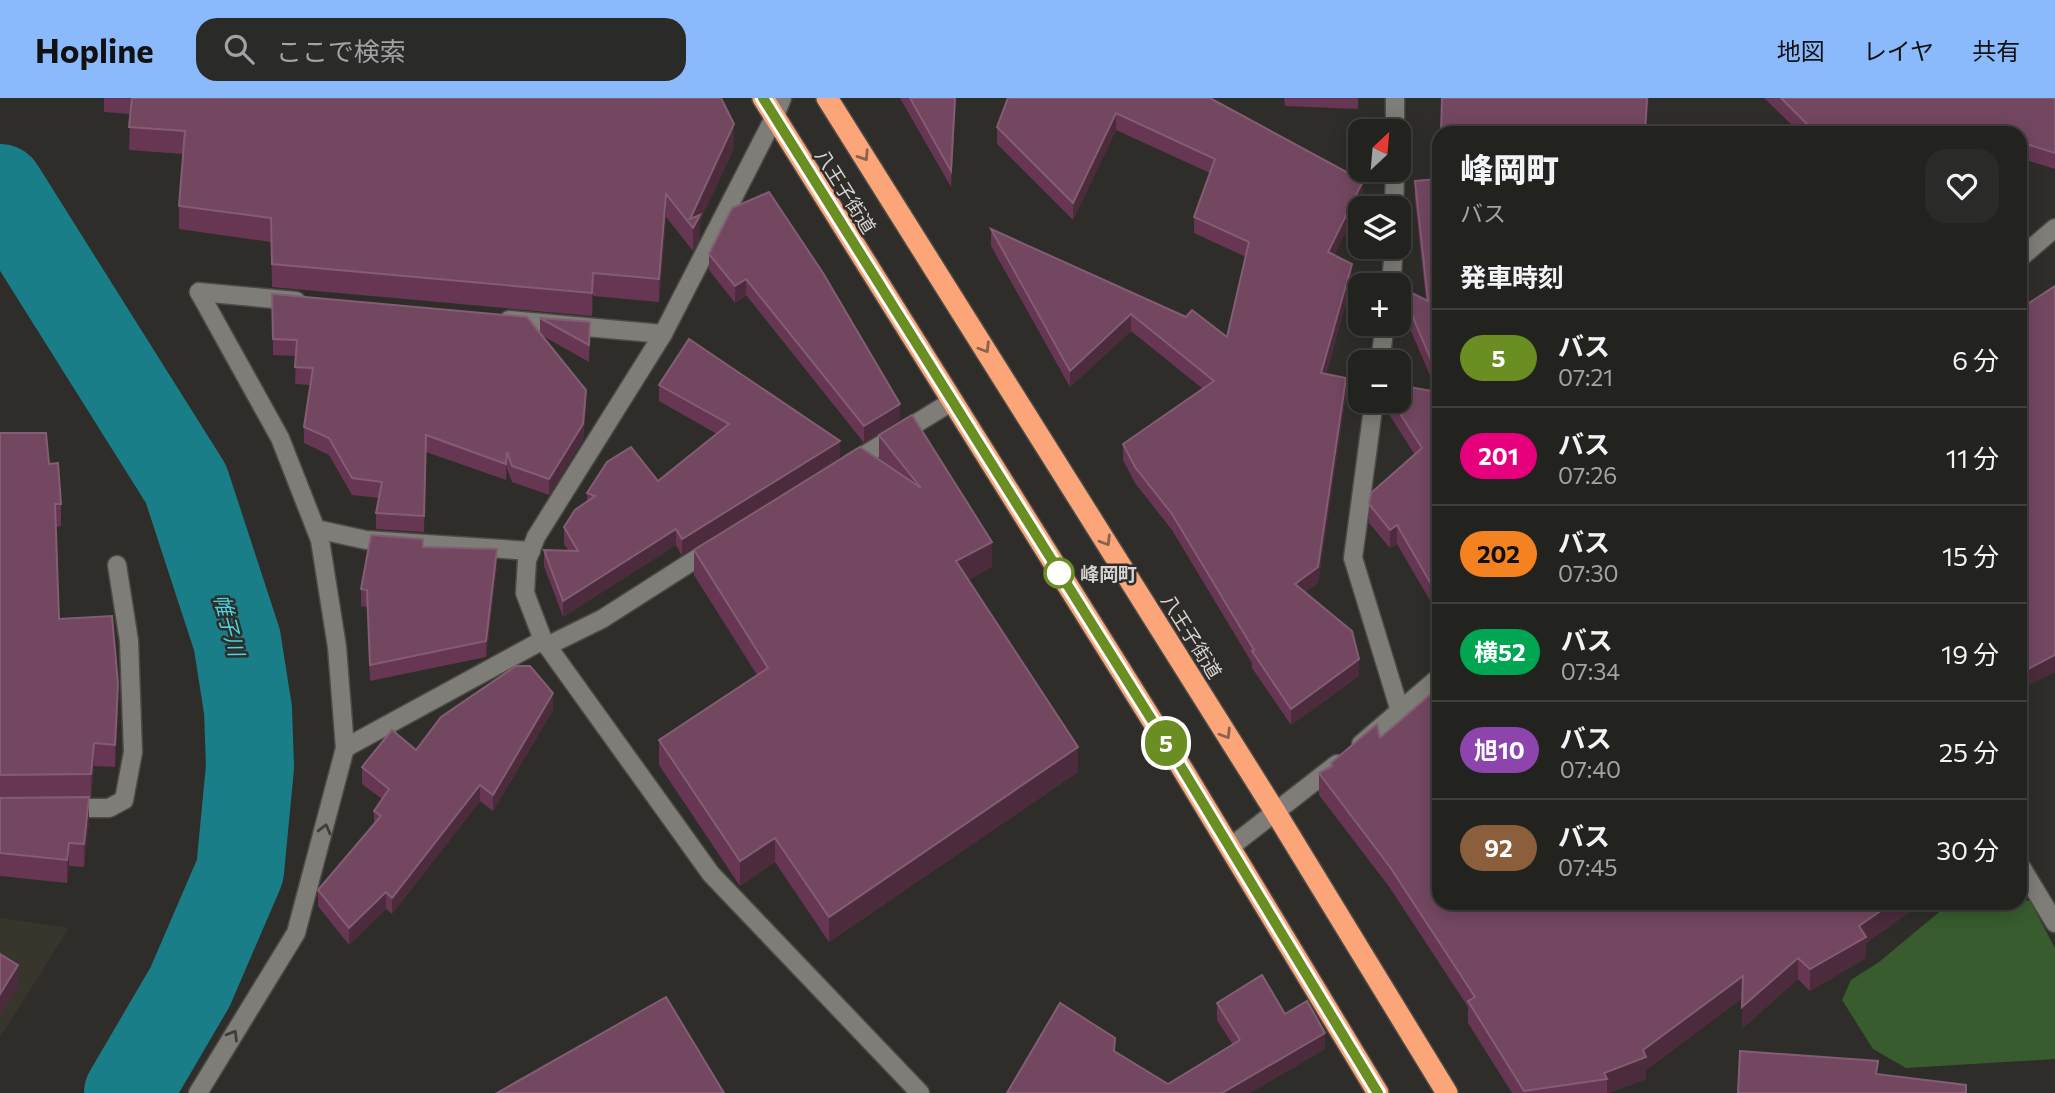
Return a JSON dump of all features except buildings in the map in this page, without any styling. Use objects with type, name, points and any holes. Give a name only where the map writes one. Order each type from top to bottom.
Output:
[{"type":"highway","name":"八王子街道","points":[[763,98],[1378,1093]]},
{"type":"highway","name":"八王子街道","points":[[827,98],[1276,813],[1447,1093]]},
{"type":"street","points":[[782,98],[663,334],[536,537],[531,551],[525,593],[545,643],[711,874],[920,1093]]},
{"type":"street","points":[[1395,98],[1395,119]]},
{"type":"street","points":[[2027,252],[2055,228]]},
{"type":"street","points":[[198,1093],[296,933],[345,748],[337,647],[316,529],[280,438],[199,292],[308,302]]},
{"type":"street","points":[[485,318],[663,334]]},
{"type":"street","points":[[838,471],[951,402]]},
{"type":"street","points":[[1372,413],[1353,558],[1400,711]]},
{"type":"street","points":[[316,529],[366,540],[531,551]]},
{"type":"street","points":[[345,748],[545,643],[602,619],[724,541]]},
{"type":"street","points":[[54,808],[109,808],[124,800],[133,752],[130,641],[117,565]]},
{"type":"street","points":[[1229,848],[1276,813],[1432,683]]},
{"type":"street","points":[[2027,877],[2055,923]]},
{"type":"shaded area","points":[[0,918],[69,928],[0,1037]]},
{"type":"green space","points":[[2027,901],[2030,901],[2055,948],[2055,1059],[1906,1068],[1873,1049],[1842,1000],[1851,980],[1879,962],[1942,910],[2027,910]]},
{"type":"waterway","name":"帷子川","points":[[0,188],[186,484],[237,640],[248,710],[250,767],[240,871],[190,987],[128,1093]]},
{"type":"bus line","name":"5","points":[[763,98],[1180,765],[1378,1093]]},
{"type":"place","name":"峰岡町","points":[[1059,573]]}]
